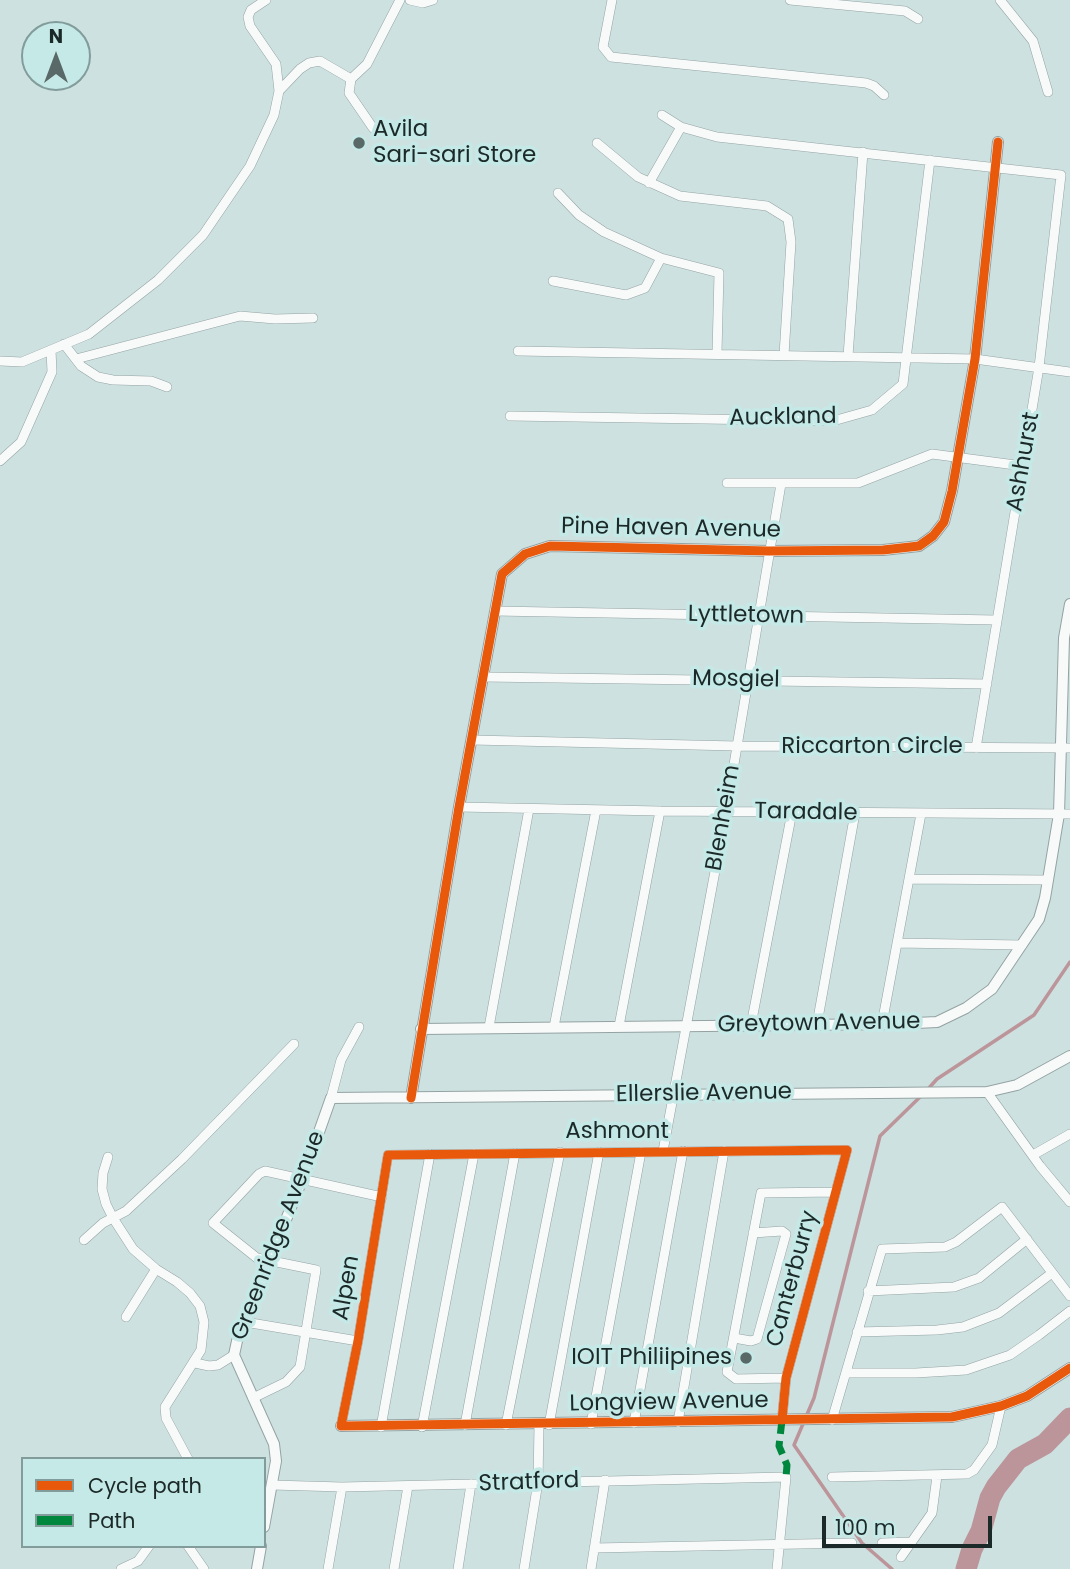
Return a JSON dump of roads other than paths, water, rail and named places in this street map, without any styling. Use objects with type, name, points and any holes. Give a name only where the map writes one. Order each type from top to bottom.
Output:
[{"type":"street","points":[[0,361],[22,362],[89,334],[148,288],[203,235],[250,166],[274,115],[279,91],[276,64],[250,26],[248,17],[251,10],[266,0]]},
{"type":"street","points":[[373,128],[348,93],[351,79],[367,64],[400,0]]},
{"type":"street","points":[[410,0],[423,3],[433,0]]},
{"type":"street","points":[[611,0],[603,47],[611,57],[866,83],[884,95]]},
{"type":"street","points":[[790,0],[905,11],[918,19]]},
{"type":"street","points":[[1000,0],[1033,41],[1048,92]]},
{"type":"street","points":[[279,91],[300,69],[309,63],[320,61],[351,79]]},
{"type":"street","points":[[662,115],[681,127],[717,137],[995,166]]},
{"type":"street","points":[[649,183],[681,127]]},
{"type":"street","name":"Pine Haven Avenue","points":[[411,1097],[459,807],[502,574],[525,554],[550,546],[769,551],[883,550],[919,546],[933,536],[944,522],[975,359],[999,142]]},
{"type":"street","points":[[597,143],[638,177],[680,196],[767,206],[788,219],[791,242],[783,355]]},
{"type":"street","points":[[848,356],[863,152]]},
{"type":"street","name":"Auckland","points":[[510,416],[833,421],[872,410],[904,384],[930,160]]},
{"type":"street","name":"Ashhurst","points":[[976,748],[1040,367],[1060,175],[995,166]]},
{"type":"street","points":[[558,193],[579,215],[604,232],[661,258],[719,273],[717,352]]},
{"type":"street","points":[[553,281],[626,295],[645,288],[661,258]]},
{"type":"street","points":[[76,359],[240,316],[313,318]]},
{"type":"street","points":[[64,344],[81,366],[98,377],[151,381],[167,387]]},
{"type":"street","points":[[0,461],[21,442],[52,372],[51,350]]},
{"type":"street","points":[[518,351],[908,356],[975,359],[1070,372]]},
{"type":"street","points":[[727,483],[858,483],[932,454],[1023,466]]},
{"type":"street","name":"Blenheim","points":[[663,1152],[726,812],[781,484]]},
{"type":"street","name":"Greytown Avenue","points":[[421,1029],[937,1022],[966,1008],[992,989],[1039,919],[1065,814],[1064,638],[1070,604]]},
{"type":"street","name":"Lyttletown","points":[[495,611],[996,620]]},
{"type":"street","name":"Mosgiel","points":[[484,677],[987,684]]},
{"type":"street","name":"Riccarton Circle","points":[[472,740],[737,746],[1066,748]]},
{"type":"street","name":"Taradale","points":[[459,807],[1065,814]]},
{"type":"street","points":[[489,1027],[529,809]]},
{"type":"street","points":[[554,1027],[596,810]]},
{"type":"street","points":[[620,1026],[660,811]]},
{"type":"street","points":[[751,1025],[792,812]]},
{"type":"street","points":[[817,1024],[855,813]]},
{"type":"street","points":[[882,1024],[921,814]]},
{"type":"street","points":[[909,879],[1048,880]]},
{"type":"street","points":[[897,943],[1021,945]]},
{"type":"street","name":"Greenridge Avenue","points":[[266,1516],[276,1461],[274,1444],[234,1355],[237,1341],[302,1180],[331,1098],[341,1060],[359,1027]]},
{"type":"street","points":[[84,1240],[103,1223],[126,1211],[182,1159],[294,1044]]},
{"type":"street","name":"Ellerslie Avenue","points":[[331,1098],[987,1092],[1017,1085],[1070,1056]]},
{"type":"street","points":[[987,1092],[1070,1202]]},
{"type":"street","points":[[1032,1155],[1070,1134]]},
{"type":"street","name":"Ashmont","points":[[388,1155],[847,1150]]},
{"type":"street","name":"Canterburry","points":[[782,1420],[786,1378],[847,1150]]},
{"type":"street","points":[[634,1423],[683,1151]]},
{"type":"street","points":[[678,1422],[724,1151]]},
{"type":"street","points":[[506,1425],[560,1152]]},
{"type":"street","points":[[524,1569],[544,1425],[599,1152]]},
{"type":"street","points":[[591,1424],[641,1152]]},
{"type":"street","points":[[465,1425],[515,1153]]},
{"type":"street","points":[[381,1427],[430,1154]]},
{"type":"street","points":[[422,1427],[474,1154]]},
{"type":"street","name":"Alpen","points":[[341,1426],[358,1341],[388,1155]]},
{"type":"street","points":[[108,1157],[102,1189],[113,1218],[133,1249],[156,1269],[177,1282],[200,1306],[205,1334],[201,1350],[165,1407],[166,1418],[187,1457]]},
{"type":"street","points":[[253,1398],[286,1382],[300,1367],[316,1270],[257,1258],[213,1223],[249,1184],[265,1171],[382,1196]]},
{"type":"street","points":[[786,1378],[736,1379],[727,1372],[761,1193],[836,1192]]},
{"type":"street","points":[[832,1420],[882,1249],[945,1247],[1003,1208],[1070,1296]]},
{"type":"street","points":[[734,1338],[751,1341],[757,1339],[786,1234],[782,1231],[753,1233]]},
{"type":"street","points":[[869,1291],[954,1287],[978,1278],[1027,1239]]},
{"type":"street","points":[[126,1317],[156,1269]]},
{"type":"street","points":[[857,1332],[963,1327],[999,1313],[1052,1273]]},
{"type":"street","points":[[846,1373],[916,1373],[977,1367],[1010,1355],[1070,1311]]},
{"type":"street","points":[[245,1322],[358,1341]]},
{"type":"street","points":[[195,1363],[218,1366],[234,1355]]},
{"type":"street","name":"Longview Avenue","points":[[341,1426],[422,1427],[952,1417],[1001,1406],[1027,1396],[1070,1368]]},
{"type":"street","points":[[832,1477],[967,1474],[974,1470],[992,1445],[1001,1406]]},
{"type":"street","points":[[901,1557],[932,1513],[937,1476]]},
{"type":"street","name":"Stratford","points":[[272,1485],[408,1486],[786,1477],[780,1544]]},
{"type":"street","points":[[591,1569],[605,1480]]},
{"type":"street","points":[[458,1569],[471,1485]]},
{"type":"street","points":[[394,1569],[408,1486]]},
{"type":"street","points":[[328,1569],[342,1487]]},
{"type":"street","points":[[882,1542],[911,1542]]},
{"type":"street","points":[[594,1548],[852,1543]]},
{"type":"street","points":[[777,1569],[780,1544]]},
{"type":"street","points":[[121,1569],[138,1561],[148,1548]]},
{"type":"street","points":[[189,1548],[204,1569]]},
{"type":"street","points":[[257,1569],[261,1548]]},
{"type":"waterway","points":[[928,1089],[937,1079],[1034,1015],[1070,962]]},
{"type":"waterway","points":[[892,1569],[862,1543],[794,1445],[814,1398],[880,1136],[920,1097]]},
{"type":"waterway","points":[[966,1569],[996,1487],[1018,1459],[1045,1444],[1070,1418]]},
{"type":"place","name":"Avila Sari-sari Store","points":[[359,143]]},
{"type":"place","name":"IOIT Philiipines","points":[[746,1358]]}]
